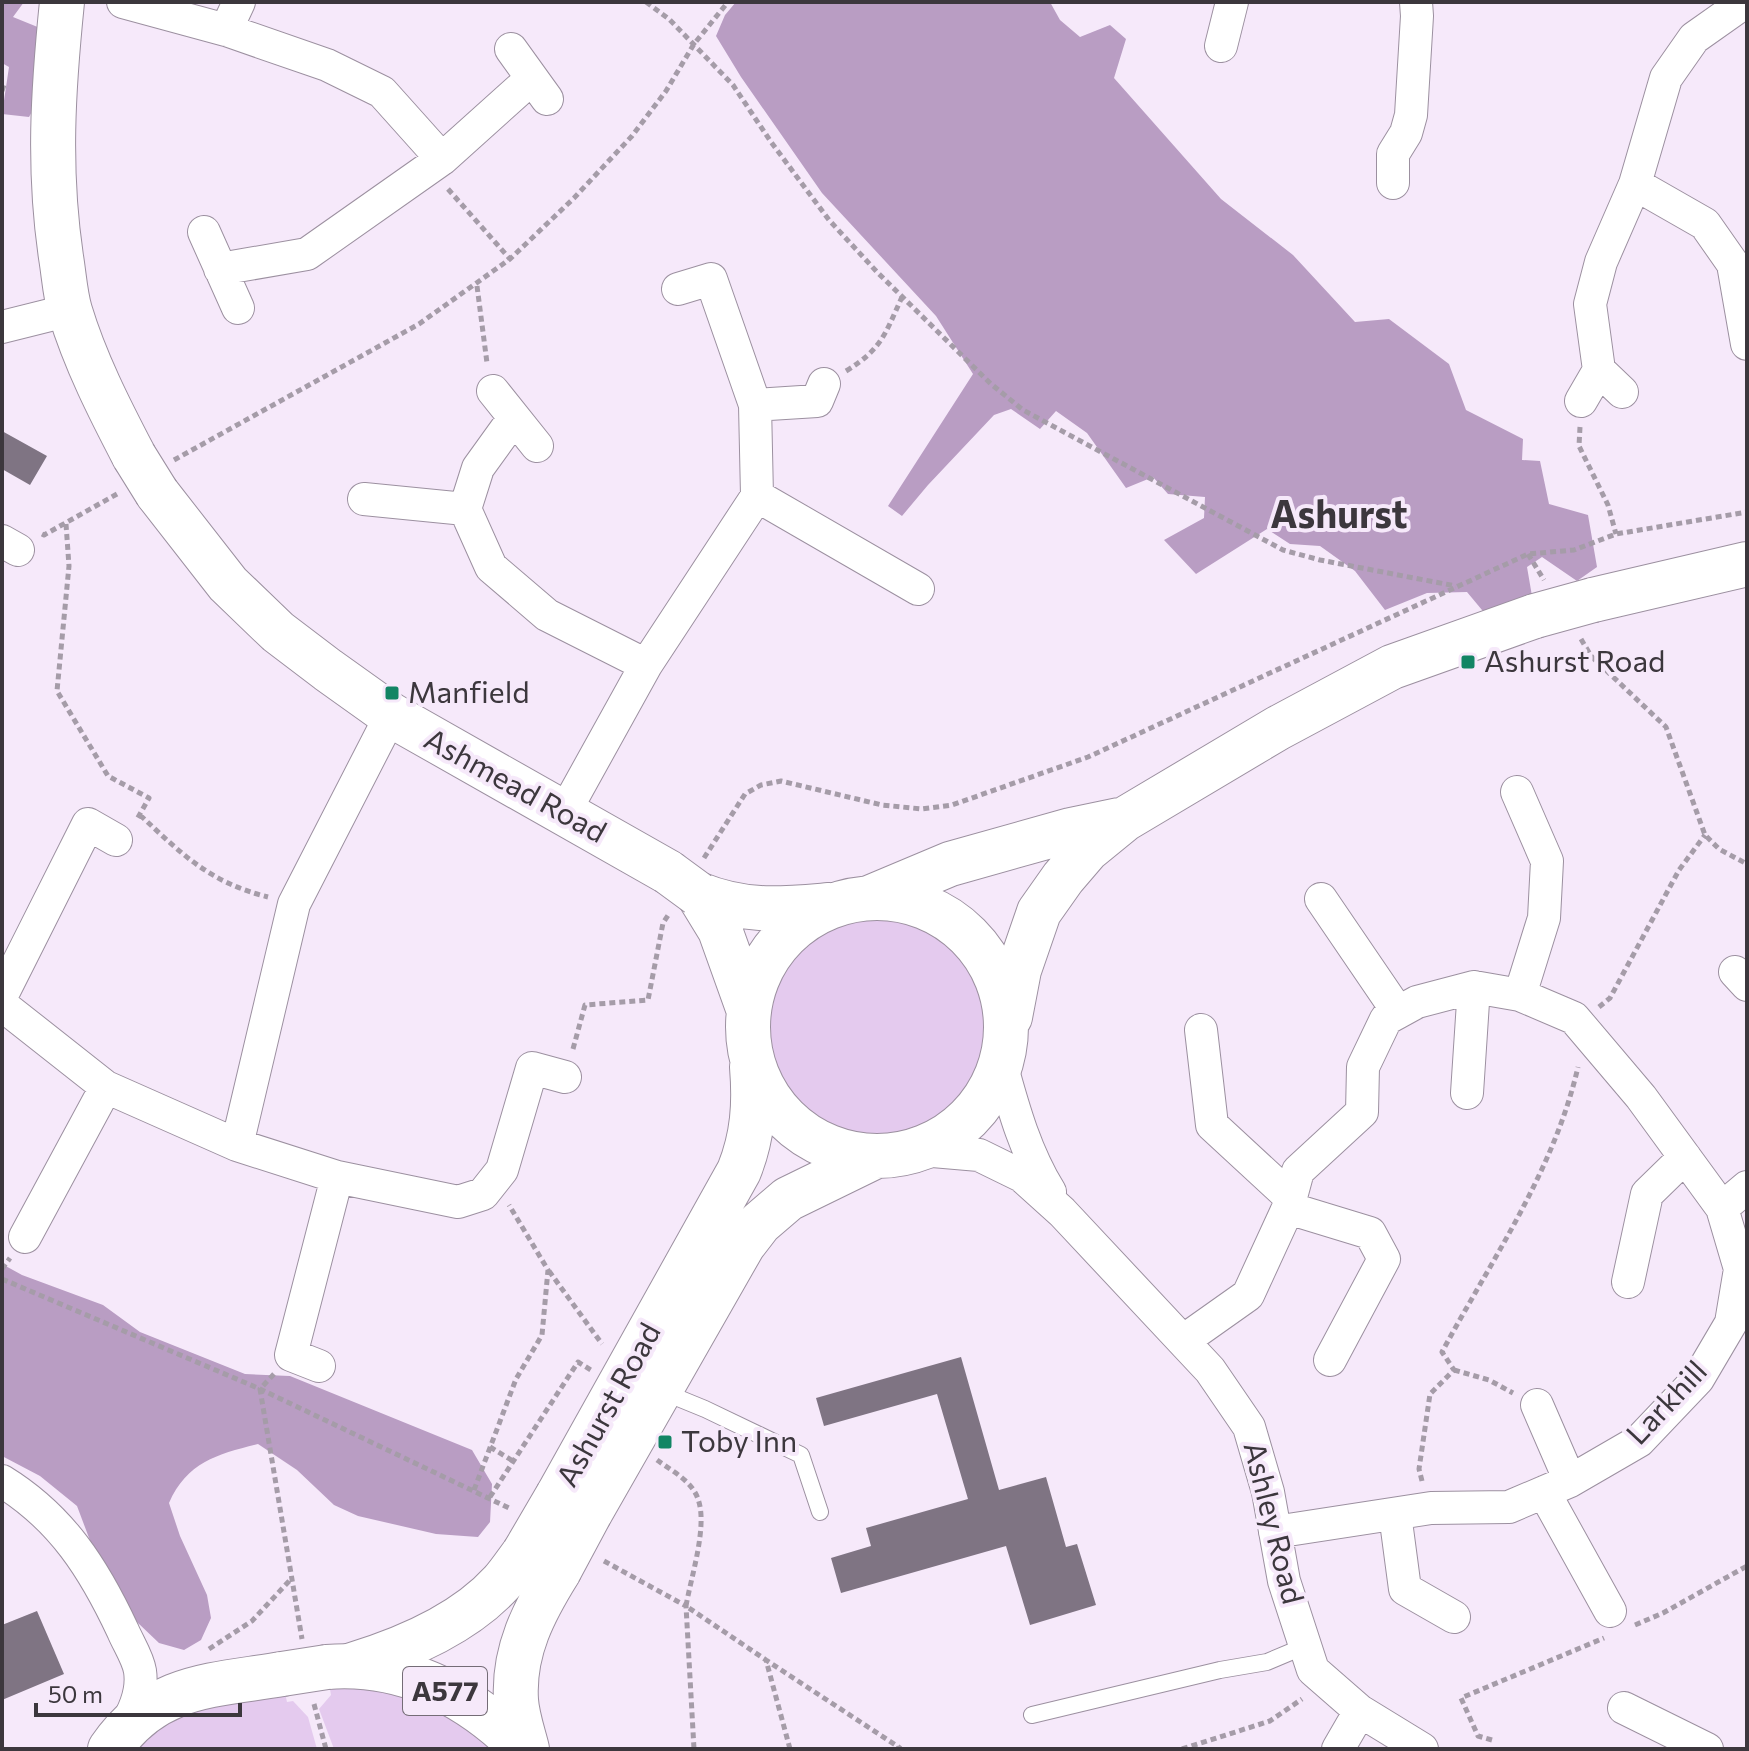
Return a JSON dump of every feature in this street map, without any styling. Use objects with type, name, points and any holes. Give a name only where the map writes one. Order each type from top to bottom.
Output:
[{"type":"street","name":"Ashmead Road","points":[[62,2],[52,93],[51,156],[56,224],[70,310],[108,405],[147,475],[228,584],[268,622],[391,715],[564,813],[683,887],[725,905],[753,909],[853,901]]},
{"type":"street","points":[[123,2],[232,16],[382,92],[435,163]]},
{"type":"street","points":[[1221,46],[1232,2]]},
{"type":"street","points":[[1393,183],[1393,154],[1406,133],[1411,115],[1416,2]]},
{"type":"street","points":[[1581,401],[1611,381],[1590,304],[1601,262],[1635,184],[1666,78],[1694,38],[1745,2]]},
{"type":"street","points":[[220,269],[307,254],[539,89],[511,49]]},
{"type":"street","points":[[1635,184],[1705,224],[1733,264],[1747,344]]},
{"type":"street","points":[[204,232],[238,308]]},
{"type":"street","points":[[564,813],[646,665],[757,496],[755,405],[711,279],[678,289]]},
{"type":"street","points":[[2,327],[70,310]]},
{"type":"street","points":[[755,405],[817,401],[824,384]]},
{"type":"street","points":[[493,391],[537,446]]},
{"type":"street","points":[[514,418],[478,468],[465,509],[491,567],[547,615],[646,665]]},
{"type":"street","points":[[757,496],[918,589]]},
{"type":"street","points":[[364,499],[465,509]]},
{"type":"street","points":[[1125,819],[1071,830],[950,864],[804,920],[777,944],[758,976],[749,1011],[748,1036],[752,1060],[769,1098],[797,1129],[833,1149],[874,1157],[921,1150],[956,1131],[984,1103],[1005,1047],[1019,970],[1039,912],[1087,850],[1125,819],[1278,728],[1392,667],[1564,610],[1746,565]]},
{"type":"street","points":[[237,1145],[294,904],[391,715]]},
{"type":"street","points":[[1517,792],[1547,861],[1544,918],[1520,995]]},
{"type":"street","points":[[2,995],[88,824],[116,840]]},
{"type":"street","name":"Ashmead Road","points":[[683,887],[720,930],[749,1011]]},
{"type":"street","points":[[1183,1341],[1248,1295],[1289,1203],[1298,1171],[1362,1112],[1363,1067],[1386,1019],[1398,1012],[1321,899]]},
{"type":"street","points":[[853,901],[911,902],[950,920],[981,949],[1000,986],[1005,1047]]},
{"type":"street","points":[[1467,1093],[1474,987]]},
{"type":"street","name":"Larkhill","points":[[1275,1532],[1431,1508],[1509,1507],[1557,1486],[1639,1441],[1698,1379],[1731,1323],[1744,1272],[1722,1208],[1641,1097],[1574,1018],[1520,995],[1474,987],[1417,1002],[1398,1012]]},
{"type":"street","points":[[2,1005],[106,1087],[237,1145],[337,1177],[458,1202],[483,1194],[502,1170],[532,1068],[565,1077]]},
{"type":"street","points":[[1201,1030],[1212,1125],[1289,1203],[1370,1233],[1384,1259],[1330,1360]]},
{"type":"street","name":"Ashley Road","points":[[1005,1047],[1018,1124],[1034,1166],[1062,1212]]},
{"type":"street","name":"Ashurst Road","points":[[525,1749],[516,1702],[516,1669],[557,1533],[639,1388],[739,1171],[749,1144],[754,1103],[752,1060]]},
{"type":"street","points":[[25,1237],[106,1087]]},
{"type":"street","name":"Ashley Road","points":[[921,1150],[979,1155],[1022,1176],[1062,1212],[1210,1370],[1249,1427],[1268,1492],[1284,1581],[1313,1670],[1360,1711],[1422,1749]]},
{"type":"street","name":"Ashurst Road","points":[[315,1669],[375,1658],[448,1626],[557,1533],[630,1441],[639,1388],[760,1223],[788,1199],[874,1157]]},
{"type":"street","points":[[1628,1282],[1647,1194],[1685,1157]]},
{"type":"street","points":[[319,1366],[291,1355],[337,1177]]},
{"type":"street","points":[[1722,1208],[1747,1187]]},
{"type":"street","points":[[1537,1405],[1557,1486],[1617,1625]]},
{"type":"street","points":[[2,1481],[36,1505],[83,1555],[140,1670],[169,1685],[198,1670]]},
{"type":"street","points":[[1395,1514],[1405,1589],[1454,1617]]},
{"type":"street","name":"A577","points":[[116,1740],[145,1711],[198,1670],[315,1669],[399,1673],[452,1694],[496,1722],[525,1749]]},
{"type":"street","points":[[116,1740],[135,1711],[140,1670]]},
{"type":"street","points":[[1624,1708],[1707,1749]]},
{"type":"street","points":[[1338,1749],[1360,1711]]},
{"type":"lane","points":[[639,1388],[705,1409],[801,1455],[820,1512]]},
{"type":"lane","points":[[1032,1715],[1220,1670],[1267,1662],[1305,1646]]},
{"type":"path","points":[[646,2],[669,19],[733,85],[829,220],[902,297],[991,384],[1023,410],[1283,550],[1457,586]]},
{"type":"path","points":[[10,546],[31,527],[44,535],[66,524],[305,386],[367,355],[477,285],[510,259],[574,198],[632,136],[666,91],[694,44],[728,2]]},
{"type":"path","points":[[2,91],[5,82]]},
{"type":"path","points":[[435,163],[510,259]]},
{"type":"path","points":[[477,285],[488,376],[493,391]]},
{"type":"path","points":[[824,384],[867,358],[877,348],[902,297]]},
{"type":"path","points":[[1581,401],[1579,446],[1608,505],[1616,534]]},
{"type":"path","points":[[565,1077],[585,1005],[648,1000],[663,923],[683,887],[745,794],[761,785],[781,781],[882,805],[922,809],[952,805],[1088,757],[1528,554],[1574,550],[1616,534],[1747,512]]},
{"type":"path","points":[[66,524],[69,566],[57,691],[108,776],[149,798],[129,834],[116,840]]},
{"type":"path","points":[[1528,554],[1591,656],[1666,727],[1705,835],[1719,849],[1747,864]]},
{"type":"path","points":[[140,815],[207,874],[240,890],[294,904]]},
{"type":"path","points":[[1537,1405],[1489,1380],[1454,1370],[1442,1352],[1540,1175],[1569,1105],[1590,1013],[1610,998],[1679,870],[1705,835]]},
{"type":"path","points":[[493,1180],[548,1270],[599,1339]]},
{"type":"path","points":[[474,1490],[516,1379],[542,1335],[548,1270]]},
{"type":"path","points":[[2,1279],[260,1389],[490,1497],[686,1606],[901,1748]]},
{"type":"path","points":[[490,1497],[578,1362],[639,1388]]},
{"type":"path","points":[[1431,1508],[1419,1469],[1430,1394],[1454,1370]]},
{"type":"path","points":[[260,1389],[291,1579],[315,1669],[326,1749]]},
{"type":"path","points":[[630,1441],[686,1481],[698,1499],[701,1525],[686,1606],[694,1749]]},
{"type":"path","points":[[490,1447],[514,1461]]},
{"type":"path","points":[[1492,1740],[1478,1736],[1461,1698],[1617,1625],[1663,1613],[1747,1566]]},
{"type":"path","points":[[198,1670],[252,1621],[291,1579]]},
{"type":"path","points":[[766,1660],[790,1749]]},
{"type":"path","points":[[1182,1749],[1270,1721],[1324,1680]]},
{"type":"path","points":[[893,1749],[901,1748]]},
{"type":"shaded area","points":[[2,2],[24,2],[13,17],[40,28],[39,99],[29,117],[2,114],[9,67],[2,63]]},
{"type":"shaded area","points":[[736,2],[1050,2],[1060,20],[1080,37],[1110,25],[1126,39],[1114,78],[1221,199],[1293,255],[1355,322],[1389,319],[1449,364],[1466,410],[1523,439],[1522,460],[1540,461],[1549,504],[1588,515],[1597,567],[1577,581],[1542,557],[1527,567],[1532,596],[1487,616],[1467,592],[1427,593],[1385,610],[1355,571],[1320,546],[1290,544],[1267,529],[1196,574],[1164,540],[1204,518],[1205,497],[1168,494],[1153,477],[1126,488],[1087,433],[1056,411],[1040,429],[1011,409],[994,415],[902,516],[888,506],[973,374],[936,316],[822,193],[741,77],[716,36],[725,15]]},
{"type":"shaded area","points":[[883,914],[905,916],[926,923],[946,933],[963,947],[977,964],[987,984],[994,1005],[994,1049],[987,1070],[977,1090],[963,1107],[946,1121],[926,1131],[905,1138],[883,1140],[861,1138],[840,1131],[820,1121],[803,1107],[789,1090],[779,1070],[772,1049],[770,1027],[772,1005],[779,984],[789,964],[803,947],[820,933],[840,923],[861,916]]},
{"type":"shaded area","points":[[2,1264],[22,1275],[103,1305],[140,1332],[245,1374],[290,1376],[472,1450],[492,1484],[490,1522],[478,1537],[436,1534],[358,1516],[334,1505],[297,1470],[258,1444],[217,1456],[185,1478],[169,1503],[180,1536],[207,1595],[211,1618],[201,1640],[184,1650],[159,1643],[138,1623],[100,1567],[77,1506],[40,1476],[2,1456]]},
{"type":"shaded area","points":[[329,1683],[399,1688],[501,1749],[334,1749],[319,1709],[331,1695]]},
{"type":"shaded area","points":[[285,1693],[287,1702],[293,1701],[308,1717],[317,1749],[124,1749],[166,1714]]},
{"type":"building","points":[[2,431],[47,456],[30,485],[2,469]]},
{"type":"building","points":[[961,1357],[999,1490],[1046,1477],[1066,1547],[1077,1544],[1096,1605],[1030,1625],[1006,1546],[841,1593],[831,1558],[871,1546],[866,1528],[968,1499],[937,1394],[824,1426],[816,1398]]},
{"type":"building","points":[[37,1611],[64,1674],[2,1700],[2,1625]]},
{"type":"place","name":"Ashurst Road","points":[[1468,662]]},
{"type":"place","name":"Manfield","points":[[392,693]]},
{"type":"place","name":"Toby Inn","points":[[665,1442]]},
{"type":"district","name":"Ashurst","points":[[1339,515]]}]
